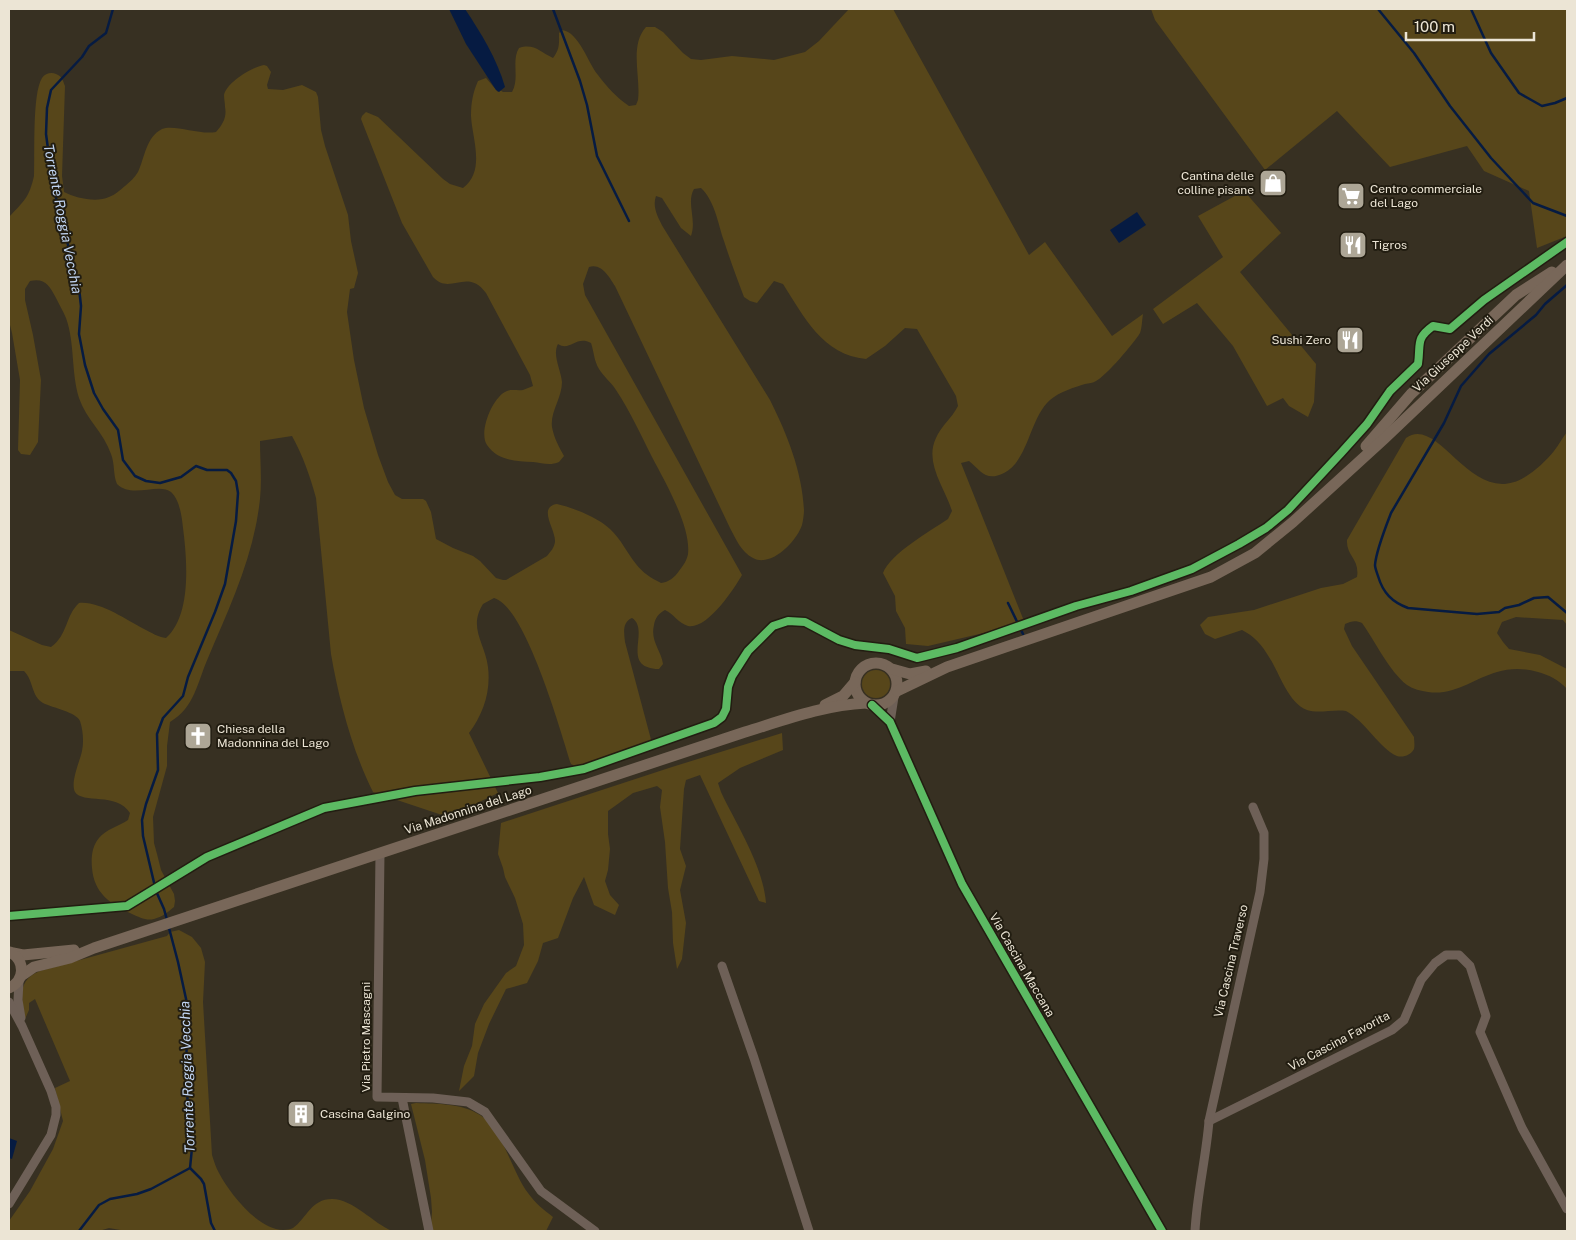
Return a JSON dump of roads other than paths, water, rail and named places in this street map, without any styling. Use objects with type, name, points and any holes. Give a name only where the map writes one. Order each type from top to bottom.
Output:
[{"type":"main road","name":"Via Giuseppe Verdi","points":[[1327,491],[1567,263]]},
{"type":"main road","name":"Via Giuseppe Verdi","points":[[1327,491],[1411,394],[1516,295],[1567,263]]},
{"type":"main road","name":"Via Giuseppe Verdi","points":[[1450,358],[1462,356],[1492,330],[1506,323]]},
{"type":"main road","name":"Via Giuseppe Verdi","points":[[1418,406],[1450,367],[1450,358]]},
{"type":"main road","points":[[892,669],[910,674],[947,667],[1212,578],[1255,553],[1327,491]]},
{"type":"main road","points":[[895,694],[898,683],[892,669],[887,665],[873,663],[867,665],[857,675],[855,682],[859,697],[869,704],[880,705],[888,702],[895,694],[947,667]]},
{"type":"main road","name":"Via Madonnina del Lago","points":[[812,712],[843,696],[855,682]]},
{"type":"main road","name":"Via Madonnina del Lago","points":[[94,948],[726,738],[812,712],[853,704],[869,704]]},
{"type":"main road","points":[[11,952],[23,955],[94,948]]},
{"type":"main road","points":[[9,988],[34,967],[70,958],[94,948]]},
{"type":"main road","points":[[11,952],[20,961],[22,966],[20,978]]},
{"type":"street","points":[[890,722],[895,694]]},
{"type":"street","name":"Via Cascina Maccana","points":[[869,704],[890,722],[962,884],[1162,1231]]},
{"type":"street","name":"Via Cascina Traverso","points":[[1209,1121],[1260,892],[1264,859],[1264,833],[1253,808]]},
{"type":"street","name":"Via Pietro Mascagni","points":[[380,854],[377,1097],[433,1098],[468,1102],[485,1112],[541,1191],[595,1231]]},
{"type":"street","name":"Via Cascina Favorita","points":[[1209,1121],[1392,1030],[1404,1020],[1421,980],[1435,963],[1446,955],[1459,955],[1470,966],[1486,1016],[1480,1032],[1522,1128],[1567,1209]]},
{"type":"street","points":[[722,966],[755,1061],[809,1231]]},
{"type":"street","points":[[20,978],[18,1000],[22,1026]]},
{"type":"street","points":[[9,1002],[22,1026],[51,1091],[56,1107],[51,1135],[9,1204]]},
{"type":"street","points":[[402,1098],[429,1231]]},
{"type":"street","points":[[1195,1231],[1209,1121]]},
{"type":"water","points":[[449,9],[465,9],[477,27],[502,77],[505,87],[499,92],[466,44]]},
{"type":"water","points":[[1137,212],[1146,225],[1119,243],[1110,230]]},
{"type":"water","points":[[9,1138],[17,1141],[12,1159],[9,1158]]},
{"type":"waterway","name":"Torrente Roggia Vecchia","points":[[113,9],[106,33],[89,46],[82,57],[51,90],[47,108],[46,134],[53,186],[79,288],[81,306],[79,334],[85,365],[94,393],[118,430],[123,460],[135,476],[146,481],[160,483],[181,477],[196,466],[207,470],[227,470],[236,481],[238,493],[236,521],[225,584],[188,677],[183,696],[163,718],[157,734],[158,770],[142,820],[143,836],[156,891],[167,920]]},
{"type":"waterway","points":[[553,9],[580,81],[587,105],[597,156],[629,221]]},
{"type":"waterway","points":[[1378,9],[1414,53],[1450,106],[1491,158],[1533,203],[1567,216]]},
{"type":"waterway","points":[[1471,9],[1491,53],[1519,93],[1542,106],[1567,98]]},
{"type":"waterway","points":[[1567,285],[1545,304],[1536,315],[1489,354],[1461,386],[1444,423],[1391,513],[1379,546],[1375,565],[1385,592],[1397,603],[1408,608],[1477,614],[1499,612],[1534,598],[1548,597],[1567,613]]},
{"type":"waterway","points":[[1008,603],[1023,634]]},
{"type":"waterway","name":"Torrente Roggia Vecchia","points":[[169,928],[188,1008],[186,1067],[192,1148],[190,1168],[204,1184],[211,1223],[215,1231]]},
{"type":"waterway","points":[[79,1231],[99,1205],[110,1199],[137,1194],[151,1189],[190,1168]]},
{"type":"place","name":"Cantina delle colline pisane","points":[[1273,183]]},
{"type":"place","name":"Centro commerciale del Lago","points":[[1351,196]]},
{"type":"place","name":"Tigros","points":[[1353,245]]},
{"type":"place","name":"Sushi Zero","points":[[1350,340]]},
{"type":"place","name":"Chiesa della Madonnina del Lago","points":[[198,736]]},
{"type":"place","name":"Cascina Galgino","points":[[301,1114]]}]
